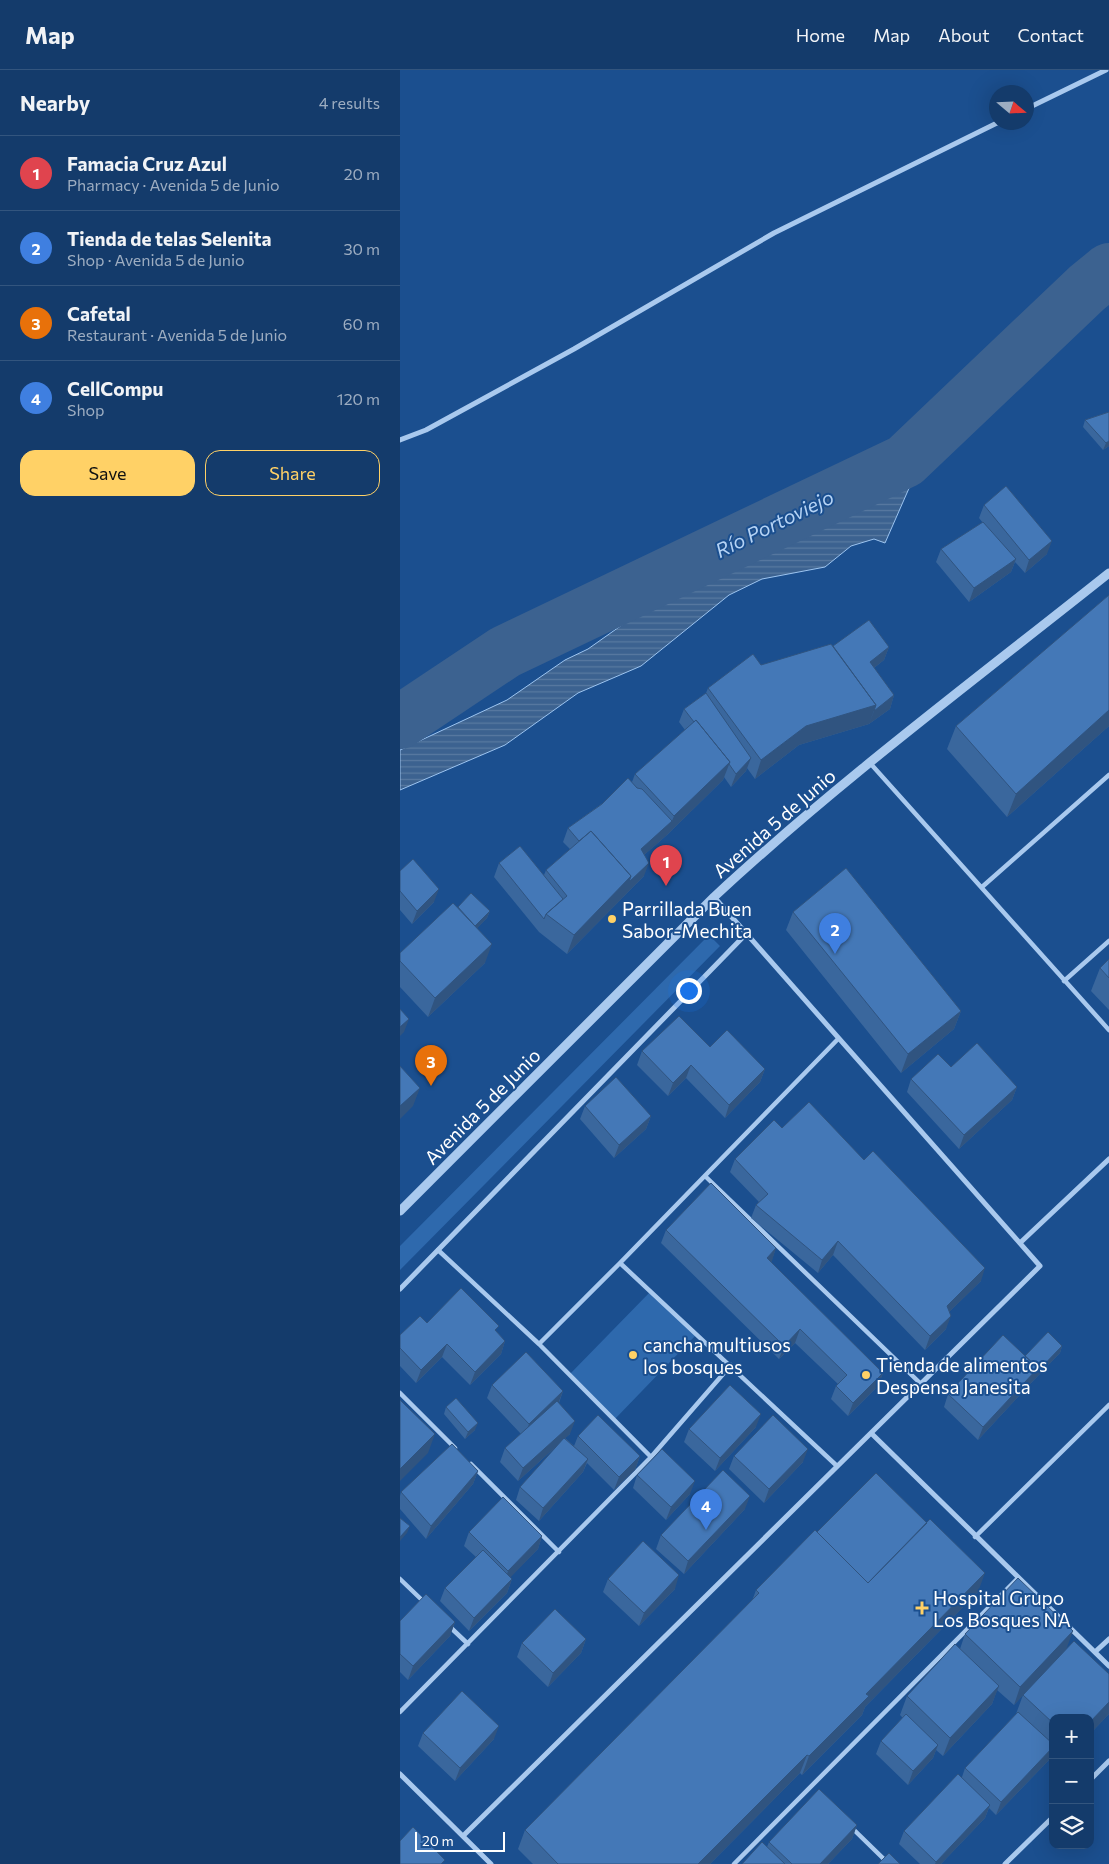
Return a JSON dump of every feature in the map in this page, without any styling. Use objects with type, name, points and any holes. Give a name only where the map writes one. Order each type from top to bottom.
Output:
[{"type":"street","points":[[1034,105],[1106,70]]},
{"type":"street","points":[[400,440],[426,430],[574,349],[774,233],[989,126]]},
{"type":"street","name":"Avenida 5 de Junio","points":[[400,1211],[714,897],[762,853],[869,763],[1109,573]]},
{"type":"street","points":[[869,763],[1109,1030]]},
{"type":"street","points":[[982,887],[1109,775]]},
{"type":"street","points":[[463,1836],[1040,1266],[1021,1242],[838,1039],[714,897]]},
{"type":"street","points":[[400,1289],[746,934]]},
{"type":"street","points":[[1064,981],[1109,940]]},
{"type":"street","points":[[539,1344],[838,1039]]},
{"type":"street","points":[[1021,1242],[1109,1159]]},
{"type":"street","points":[[705,1176],[921,1384]]},
{"type":"street","points":[[438,1250],[539,1344],[651,1457]]},
{"type":"street","points":[[620,1263],[838,1466]]},
{"type":"street","points":[[400,1712],[651,1457],[732,1366]]},
{"type":"street","points":[[400,1393],[462,1455]]},
{"type":"street","points":[[975,1537],[1109,1405]]},
{"type":"street","points":[[871,1433],[975,1537],[1109,1666]]},
{"type":"street","points":[[469,1462],[558,1552]]},
{"type":"street","points":[[734,1864],[809,1786],[1018,1578]]},
{"type":"street","points":[[400,1579],[427,1605]]},
{"type":"street","points":[[448,1625],[468,1644]]},
{"type":"street","points":[[1095,1652],[1109,1639]]},
{"type":"street","points":[[1094,1776],[1109,1761]]},
{"type":"street","points":[[400,1774],[491,1864]]},
{"type":"street","points":[[809,1786],[816,1793]]},
{"type":"street","points":[[1005,1864],[1049,1821]]},
{"type":"street","points":[[849,1825],[889,1864]]},
{"type":"shaded area","points":[[892,483],[910,486],[885,543],[874,539],[851,546],[825,567],[762,579],[729,595],[641,666],[578,693],[505,745],[400,790],[400,750],[507,700],[565,660],[588,649],[636,615],[677,597],[718,565],[822,513]]},
{"type":"shaded area","points":[[709,935],[720,946],[400,1270],[400,1246]]},
{"type":"shaded area","name":"cancha multiusos los bosques","points":[[650,1292],[696,1335],[614,1420],[569,1375]]},
{"type":"building","points":[[1109,412],[1109,441],[1106,443],[1085,420]]},
{"type":"building","points":[[1006,486],[1052,541],[1029,560],[984,505]]},
{"type":"building","points":[[983,522],[1016,559],[974,588],[941,549]]},
{"type":"building","points":[[1109,595],[1109,710],[1016,794],[956,726]]},
{"type":"building","points":[[869,620],[889,647],[870,662],[894,695],[874,711],[876,705],[833,646]]},
{"type":"building","points":[[831,644],[876,705],[806,726],[761,760],[708,688],[753,654],[761,665]]},
{"type":"building","points":[[706,693],[751,758],[736,774],[729,764],[730,762],[696,720],[694,722],[684,709]]},
{"type":"building","points":[[696,720],[730,762],[674,816],[635,774]]},
{"type":"building","points":[[628,778],[637,788],[642,789],[672,821],[641,849],[649,863],[629,882],[631,876],[591,831],[579,841],[568,828],[602,804]]},
{"type":"building","points":[[591,831],[631,876],[574,935],[546,914],[567,896],[546,870]]},
{"type":"building","points":[[520,846],[563,899],[546,914],[544,919],[499,863]]},
{"type":"building","points":[[413,859],[439,889],[417,911],[400,891],[400,871]]},
{"type":"building","points":[[846,868],[961,1011],[908,1054],[793,912]]},
{"type":"building","points":[[471,893],[490,911],[475,926],[458,907]]},
{"type":"building","points":[[453,903],[492,944],[435,998],[400,961],[400,953]]},
{"type":"building","points":[[1109,959],[1109,978],[1100,968]]},
{"type":"building","points":[[400,1009],[409,1019],[400,1027]]},
{"type":"building","points":[[679,1016],[710,1047],[727,1030],[765,1069],[729,1105],[691,1065],[673,1083],[642,1051]]},
{"type":"building","points":[[977,1043],[1017,1087],[964,1135],[911,1079],[938,1054],[951,1067]]},
{"type":"building","points":[[400,1066],[420,1088],[400,1106]]},
{"type":"building","points":[[616,1077],[651,1116],[619,1145],[585,1106]]},
{"type":"building","points":[[809,1102],[864,1160],[873,1151],[985,1268],[947,1306],[951,1316],[930,1336],[838,1241],[822,1260],[756,1205],[768,1194],[735,1159],[774,1120],[782,1128]]},
{"type":"building","points":[[711,1183],[776,1248],[767,1258],[883,1373],[853,1403],[836,1386],[847,1375],[800,1329],[784,1346],[666,1230]]},
{"type":"building","points":[[461,1288],[499,1326],[495,1330],[505,1341],[475,1372],[447,1344],[421,1370],[400,1348],[400,1335],[420,1316],[427,1323]]},
{"type":"building","points":[[1048,1332],[1062,1346],[1035,1374],[1038,1368],[1025,1356]]},
{"type":"building","points":[[1003,1335],[1038,1368],[983,1427],[948,1394]]},
{"type":"building","points":[[526,1352],[563,1391],[529,1424],[492,1385]]},
{"type":"building","points":[[730,1385],[761,1414],[720,1458],[689,1429]]},
{"type":"building","points":[[456,1398],[478,1423],[468,1432],[446,1407]]},
{"type":"building","points":[[400,1400],[435,1434],[400,1469]]},
{"type":"building","points":[[557,1401],[575,1421],[523,1468],[505,1448]]},
{"type":"building","points":[[598,1415],[640,1456],[619,1477],[578,1436]]},
{"type":"building","points":[[773,1415],[808,1449],[769,1489],[734,1456]]},
{"type":"building","points":[[564,1438],[588,1459],[543,1508],[520,1487]]},
{"type":"building","points":[[452,1444],[478,1471],[431,1526],[401,1492]]},
{"type":"building","points":[[662,1449],[695,1481],[671,1507],[637,1475]]},
{"type":"building","points":[[723,1470],[750,1496],[688,1561],[661,1535]]},
{"type":"building","points":[[876,1473],[927,1523],[868,1583],[817,1532]]},
{"type":"building","points":[[503,1497],[542,1536],[508,1571],[469,1532]]},
{"type":"building","points":[[400,1518],[410,1526],[400,1537]]},
{"type":"building","points":[[930,1519],[985,1573],[866,1694],[869,1696],[698,1864],[558,1864],[525,1830],[759,1593],[756,1590],[815,1530],[868,1583]]},
{"type":"building","points":[[643,1541],[679,1575],[644,1613],[608,1579]]},
{"type":"building","points":[[483,1550],[512,1579],[474,1618],[445,1588]]},
{"type":"building","points":[[1018,1578],[1073,1631],[1020,1687],[965,1634]]},
{"type":"building","points":[[426,1594],[455,1622],[413,1666],[400,1654],[400,1621]]},
{"type":"building","points":[[555,1609],[586,1639],[553,1673],[522,1643]]},
{"type":"building","points":[[1074,1641],[1109,1674],[1109,1702],[1094,1718],[1094,1714],[1049,1714],[1049,1719],[1023,1695]]},
{"type":"building","points":[[955,1644],[999,1686],[950,1738],[907,1696]]},
{"type":"building","points":[[462,1691],[499,1726],[460,1768],[423,1733]]},
{"type":"building","points":[[1018,1712],[1049,1740],[1049,1751],[1001,1802],[965,1768]]},
{"type":"building","points":[[906,1714],[938,1745],[913,1771],[881,1741]]},
{"type":"building","points":[[958,1774],[990,1805],[936,1862],[904,1831]]},
{"type":"building","points":[[819,1789],[857,1825],[820,1864],[792,1864],[769,1842]]},
{"type":"building","points":[[413,1827],[445,1860],[441,1864],[400,1864],[400,1841]]},
{"type":"building","points":[[762,1842],[785,1864],[742,1864]]},
{"type":"building","points":[[889,1853],[900,1864],[878,1864]]},
{"type":"waterway","name":"Río Portoviejo","points":[[400,722],[505,652],[905,461],[1087,288],[1109,270]]},
{"type":"place","name":"Famacia Cruz Azul","points":[[666,886]]},
{"type":"place","name":"Parrillada Buen Sabor-Mechita","points":[[612,919]]},
{"type":"place","name":"Tienda de telas Selenita","points":[[835,954]]},
{"type":"place","name":"Cafetal","points":[[431,1086]]},
{"type":"place","name":"cancha multiusos los bosques","points":[[633,1355]]},
{"type":"place","name":"Tienda de alimentos Despensa Janesita","points":[[866,1375]]},
{"type":"place","name":"CellCompu","points":[[706,1530]]},
{"type":"place","name":"Hospital Grupo Los Bosques NA","points":[[922,1608]]}]
